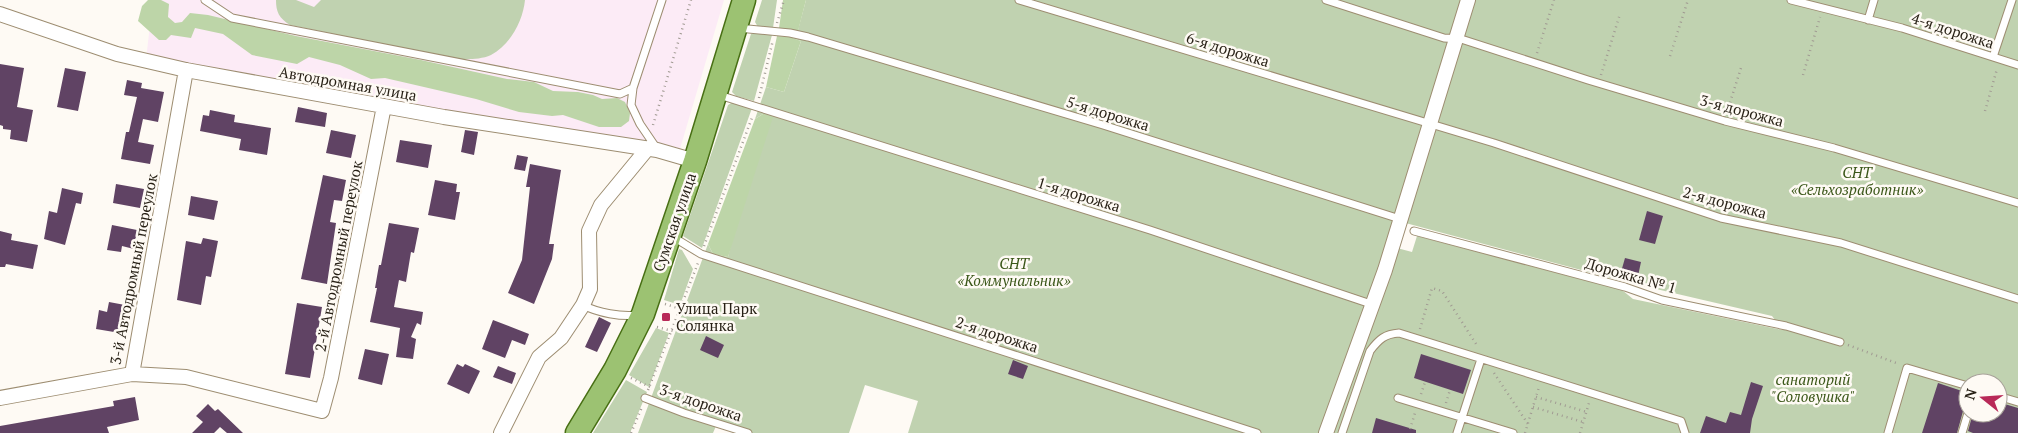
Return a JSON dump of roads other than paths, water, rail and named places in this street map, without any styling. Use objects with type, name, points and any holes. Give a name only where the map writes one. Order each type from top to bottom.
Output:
[{"type":"main road","name":"Сумская улица","points":[[577,433],[615,370],[643,314],[695,161],[744,0]]},
{"type":"street","points":[[1326,433],[1371,304],[1385,270],[1428,124],[1458,39],[1468,0]]},
{"type":"street","name":"Автодромная улица","points":[[0,14],[117,54],[186,70],[384,106],[651,145],[695,161]]},
{"type":"street","name":"3-й Автодромный переулок","points":[[0,398],[132,374],[186,70]]},
{"type":"street","name":"2-й Автодромный переулок","points":[[132,374],[186,377],[322,411],[331,378],[384,106]]},
{"type":"street","points":[[501,433],[539,356],[561,338],[583,305],[590,289],[589,231],[601,205],[651,145]]},
{"type":"lane","points":[[205,0],[232,18],[620,94],[633,88]]},
{"type":"lane","points":[[651,145],[631,105],[633,88],[662,0]]},
{"type":"lane","name":"6-я дорожка","points":[[1019,0],[1428,124]]},
{"type":"lane","name":"3-я дорожка","points":[[1326,0],[1444,38],[1458,39],[1724,121],[1834,148],[2018,203]]},
{"type":"lane","name":"4-я дорожка","points":[[1791,0],[1902,28],[2018,64]]},
{"type":"lane","points":[[1868,20],[1874,0]]},
{"type":"lane","points":[[1996,58],[2012,0]]},
{"type":"lane","name":"5-я дорожка","points":[[736,28],[808,37],[1112,128],[1400,219]]},
{"type":"lane","name":"1-я дорожка","points":[[716,94],[1150,230],[1371,304]]},
{"type":"lane","name":"2-я дорожка","points":[[1428,124],[1721,218],[1841,243],[2018,299]]},
{"type":"lane","name":"Дорожка № 1","points":[[1414,231],[1625,287],[1662,300],[1786,326],[1840,342]]},
{"type":"lane","name":"2-я дорожка","points":[[670,236],[701,254],[1257,433]]},
{"type":"lane","points":[[583,305],[592,310],[629,316],[643,314]]},
{"type":"lane","points":[[1342,433],[1370,351],[1379,339],[1390,334],[1400,333],[1681,421],[1685,433]]},
{"type":"lane","points":[[1457,433],[1480,359]]},
{"type":"lane","points":[[1888,433],[1907,368],[1958,383]]},
{"type":"lane","name":"3-я дорожка","points":[[645,398],[684,413],[748,433]]},
{"type":"lane","points":[[1398,398],[1513,433]]},
{"type":"place","name":"Улица Парк Солянка","points":[[666,317]]},
{"type":"park label","name":"СНТ «Сельхозработник»","points":[[1857,180]]},
{"type":"park label","name":"СНТ «Коммунальник»","points":[[1014,272]]},
{"type":"park label","name":"cанаторий \"Соловушка\"","points":[[1813,388]]}]
